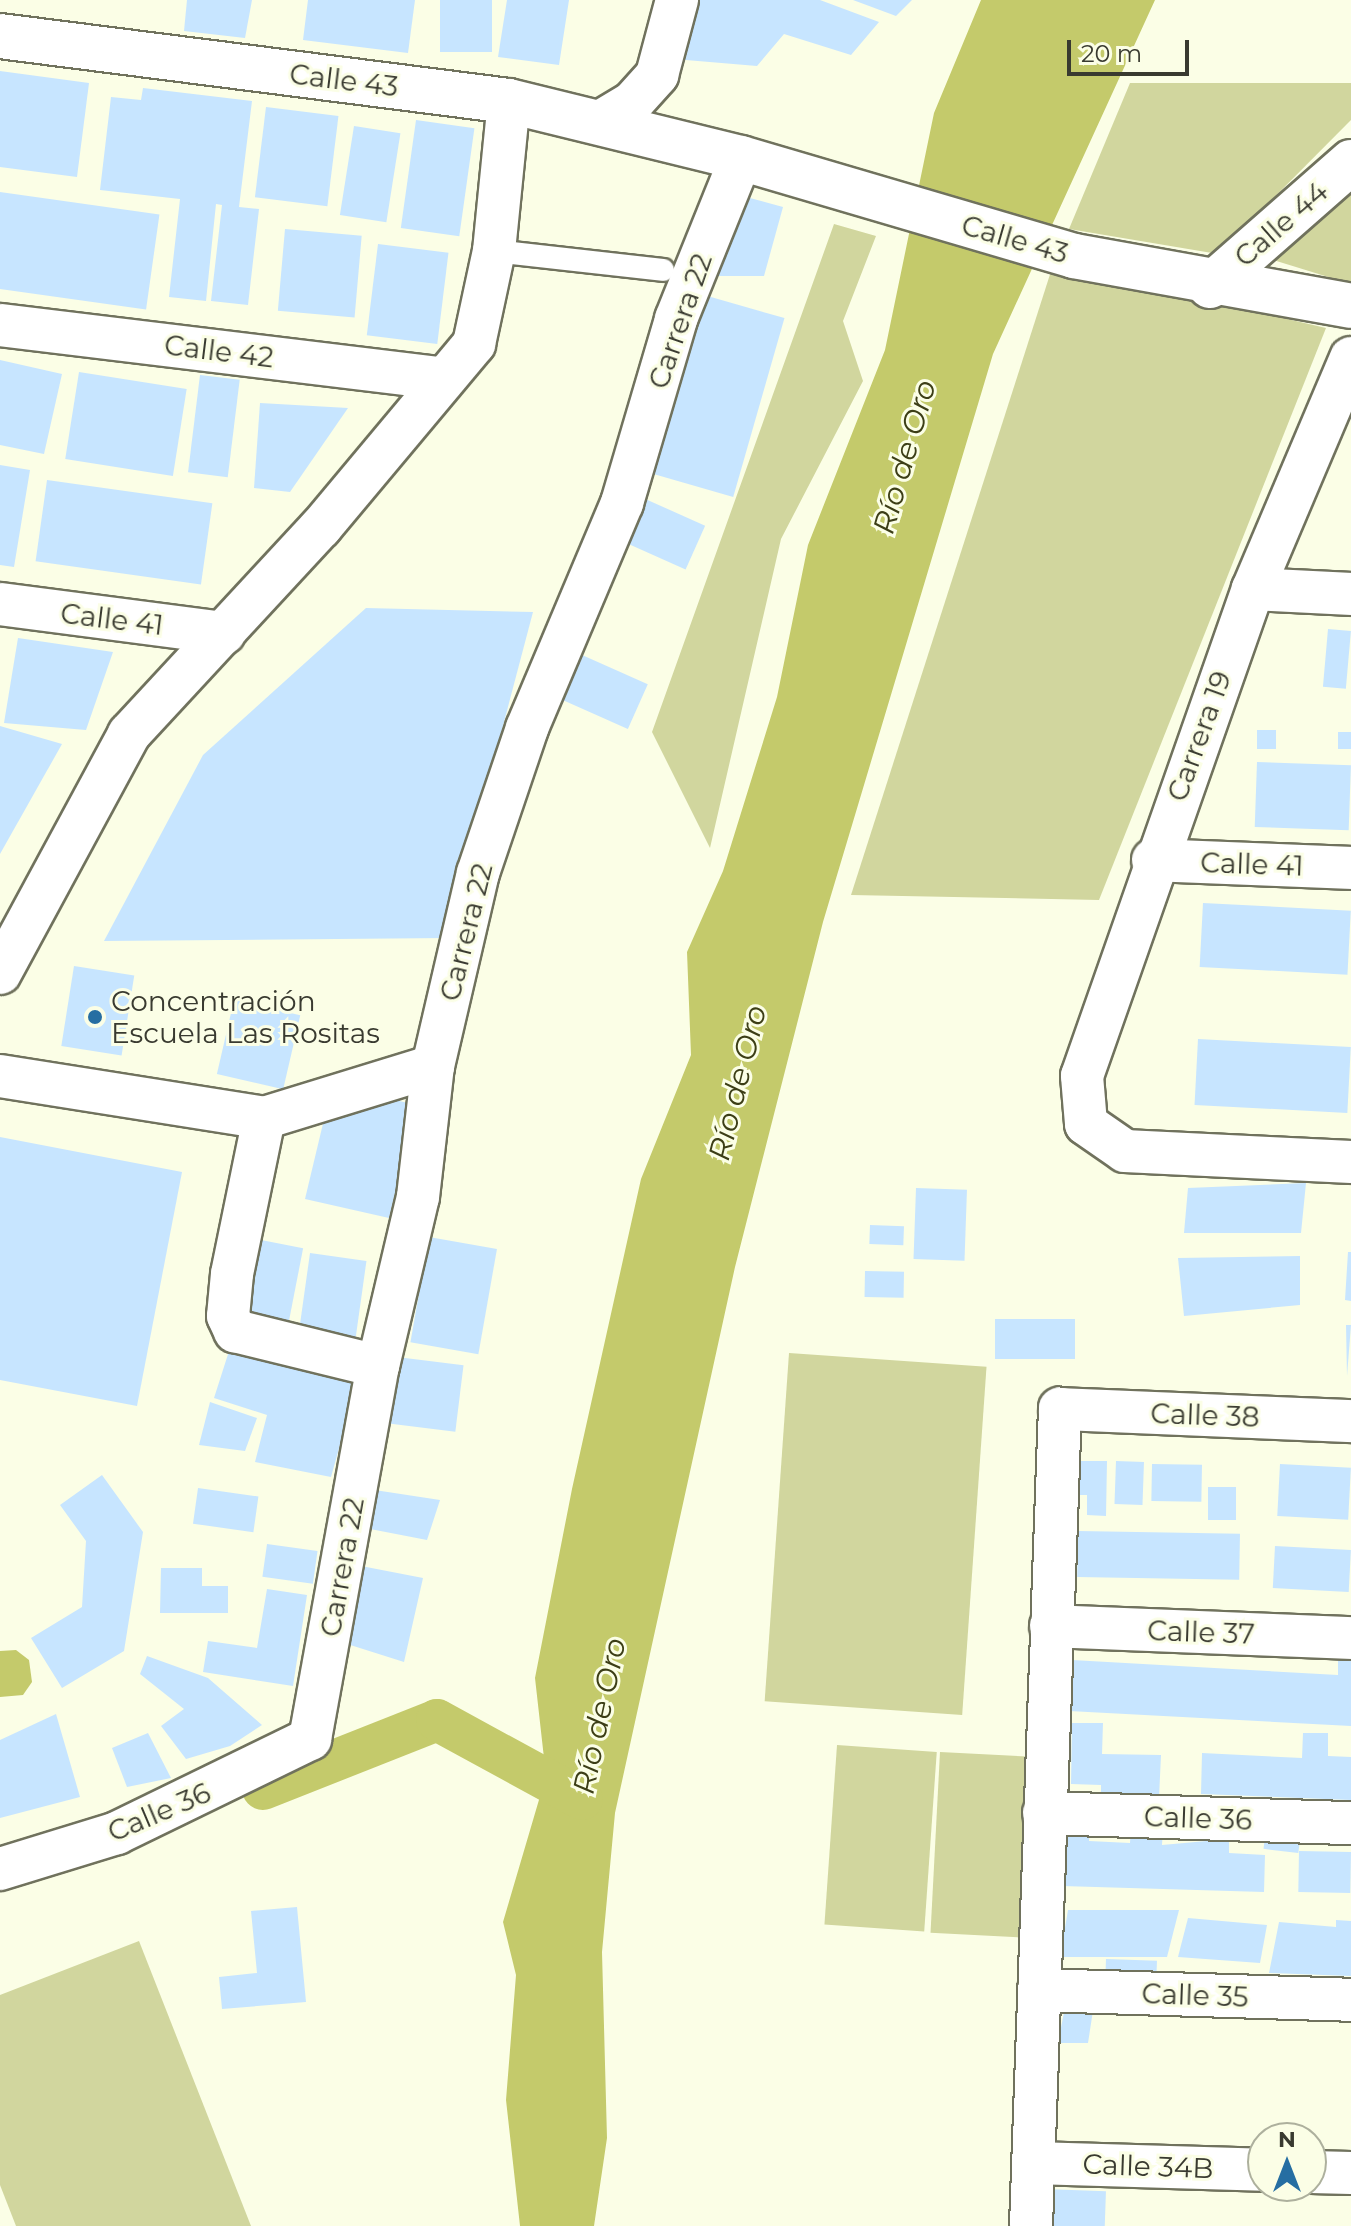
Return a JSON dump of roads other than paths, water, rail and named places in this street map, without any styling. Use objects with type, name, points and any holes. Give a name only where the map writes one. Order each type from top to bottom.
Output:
[{"type":"street","points":[[600,122],[632,103],[657,75],[677,0]]},
{"type":"street","name":"Calle 43","points":[[0,36],[509,101],[741,158],[1074,256],[1210,286],[1351,306]]},
{"type":"street","points":[[657,75],[685,143]]},
{"type":"street","points":[[0,973],[15,915],[129,734],[224,633],[439,378],[459,370],[474,344],[494,251],[509,101]]},
{"type":"street","name":"Carrera 22","points":[[310,1739],[378,1366],[418,1197],[433,1066],[493,829],[622,503],[676,319],[741,158]]},
{"type":"street","name":"Calle 44","points":[[1210,286],[1351,162]]},
{"type":"street","name":"Calle 42","points":[[0,325],[439,378]]},
{"type":"street","name":"Carrera 19","points":[[1351,358],[1253,589],[1153,860],[1082,1076],[1086,1124],[1125,1151],[1351,1162]]},
{"type":"street","points":[[1253,589],[1351,594]]},
{"type":"street","name":"Calle 41","points":[[0,604],[224,633]]},
{"type":"street","name":"Calle 41","points":[[1153,860],[1351,868]]},
{"type":"street","points":[[0,1076],[264,1118],[433,1066]]},
{"type":"street","points":[[264,1118],[232,1274],[228,1316],[235,1331],[378,1366]]},
{"type":"street","name":"Calle 38","points":[[1051,1626],[1060,1409],[1351,1421]]},
{"type":"street","points":[[1031,2226],[1051,1626]]},
{"type":"street","name":"Calle 37","points":[[1051,1626],[1351,1638]]},
{"type":"street","name":"Calle 36","points":[[0,1869],[117,1833],[310,1739]]},
{"type":"street","name":"Calle 36","points":[[1044,1813],[1351,1823]]},
{"type":"street","name":"Calle 35","points":[[1039,1990],[1351,2000]]},
{"type":"street","name":"Calle 34B","points":[[1033,2163],[1247,2170]]},
{"type":"street","points":[[1327,2172],[1351,2173]]},
{"type":"lane","points":[[494,251],[663,270]]},
{"type":"water","name":"Río de Oro","points":[[981,0],[1155,0],[993,354],[823,922],[735,1267],[615,1813],[602,1952],[607,2138],[594,2226],[520,2226],[506,2100],[516,1975],[503,1922],[546,1776],[535,1678],[572,1489],[641,1179],[691,1055],[687,952],[723,871],[777,697],[808,545],[885,350],[934,113]]},
{"type":"water","points":[[16,1650],[29,1660],[32,1682],[23,1695],[0,1697],[0,1651]]},
{"type":"waterway","name":"Río de Oro","points":[[263,1789],[437,1720],[582,1799]]},
{"type":"place","name":"Concentración Escuela Las Rositas","points":[[95,1017]]}]
